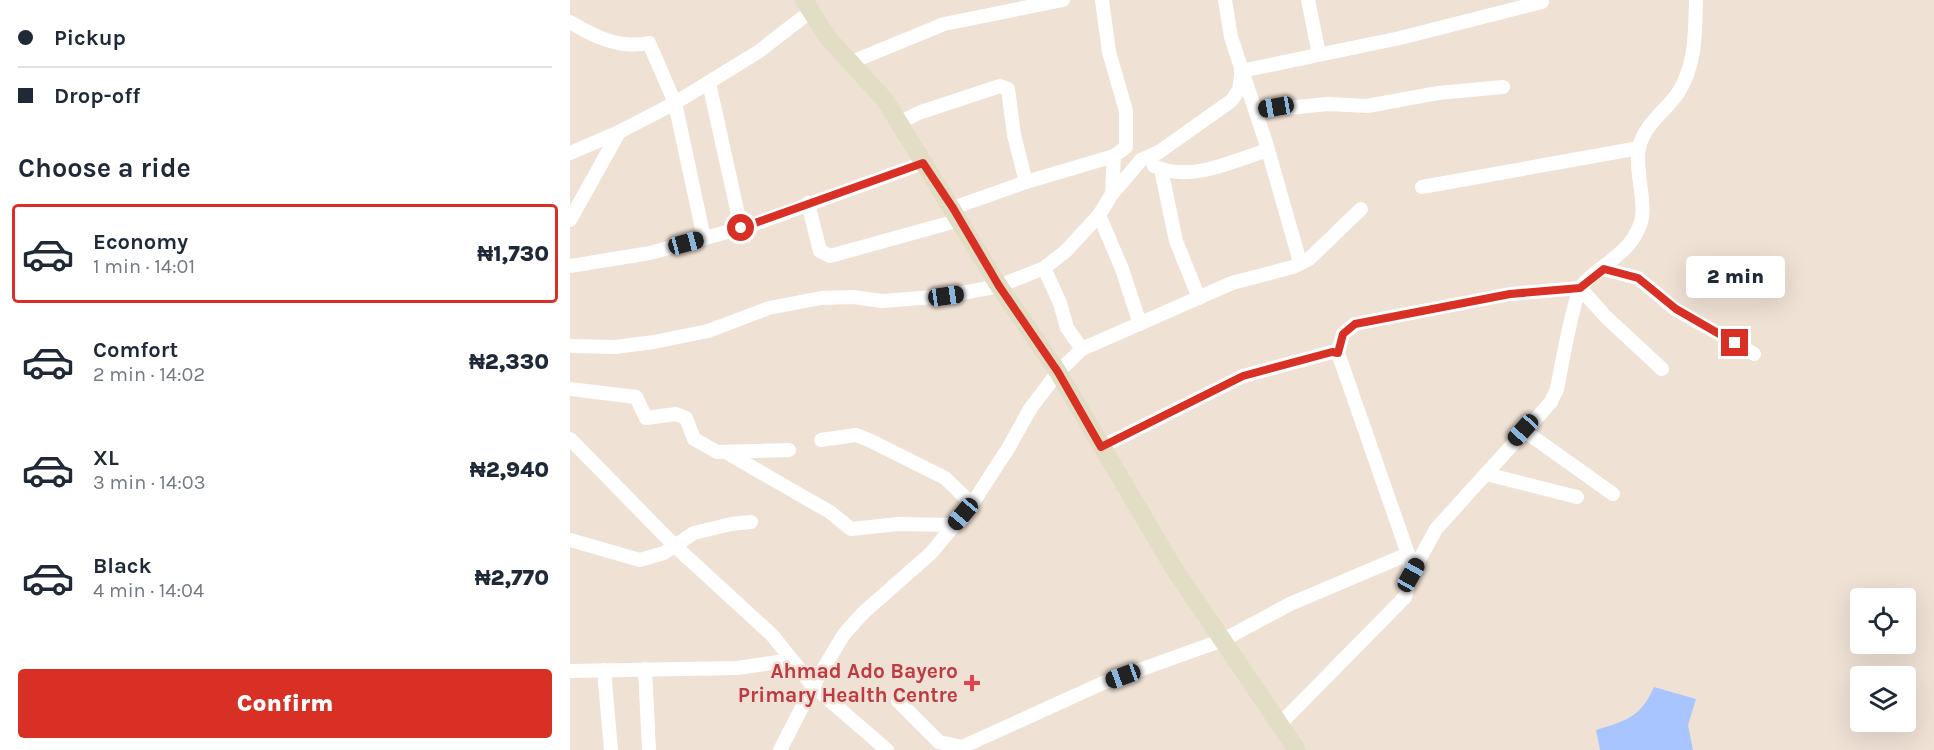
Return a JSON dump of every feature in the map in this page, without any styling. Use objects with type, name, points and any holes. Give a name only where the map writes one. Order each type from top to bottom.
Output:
[{"type":"street","points":[[849,63],[944,24],[1040,2],[1063,0]]},
{"type":"street","points":[[808,203],[820,251],[830,256],[956,214],[1026,182],[1114,156],[1126,147],[1126,111],[1107,44],[1102,0]]},
{"type":"street","points":[[1225,0],[1230,37],[1256,111],[1300,262]]},
{"type":"street","points":[[1308,0],[1318,54]]},
{"type":"street","points":[[1411,575],[1408,554],[1338,353],[1343,334],[1355,324],[1510,294],[1580,288],[1604,269],[1630,244],[1641,223],[1637,180],[1639,148],[1647,127],[1679,91],[1690,66],[1695,43],[1696,0]]},
{"type":"street","points":[[1241,71],[1400,38],[1542,2]]},
{"type":"street","points":[[570,153],[619,132],[709,83],[759,52],[808,6],[849,63],[885,100],[900,122],[999,286],[1058,372],[1173,567],[1297,750]]},
{"type":"street","points":[[570,22],[599,39],[637,46],[649,43],[675,103],[704,238]]},
{"type":"street","points":[[570,346],[615,347],[654,342],[708,331],[769,308],[821,298],[853,297],[882,301],[946,296],[999,286],[1044,268],[1066,251],[1099,215],[1112,194],[1142,160],[1159,152],[1231,101],[1239,90],[1241,71]]},
{"type":"street","points":[[709,83],[741,228]]},
{"type":"street","points":[[900,122],[921,112],[1000,86],[1008,89],[1014,135],[1026,182]]},
{"type":"street","points":[[1256,111],[1328,104],[1367,106],[1438,93],[1503,87]]},
{"type":"street","points":[[570,220],[619,132]]},
{"type":"street","points":[[1422,187],[1639,148]]},
{"type":"street","points":[[1142,160],[1161,169],[1184,172],[1209,170],[1268,150]]},
{"type":"street","points":[[1112,194],[1114,156]]},
{"type":"street","points":[[570,266],[650,253],[741,228],[923,163]]},
{"type":"street","points":[[1161,169],[1176,241],[1199,298]]},
{"type":"street","points":[[780,750],[813,686],[844,634],[863,613],[931,552],[972,504],[1030,409],[1058,372],[1082,349],[1232,282],[1293,267],[1309,259],[1361,209]]},
{"type":"street","points":[[1099,215],[1140,324]]},
{"type":"street","points":[[1044,268],[1060,303],[1067,328],[1082,349]]},
{"type":"street","points":[[1604,269],[1638,278],[1676,309],[1754,354]]},
{"type":"street","points":[[1580,288],[1606,317],[1662,369]]},
{"type":"street","points":[[1280,724],[1405,597],[1411,575],[1436,529],[1523,430],[1551,402],[1557,389],[1580,288]]},
{"type":"street","points":[[1101,447],[1243,376],[1332,352],[1338,353]]},
{"type":"street","points":[[570,389],[636,397],[646,418],[676,414],[686,418],[694,439],[717,452],[789,450]]},
{"type":"street","points":[[1523,430],[1613,494]]},
{"type":"street","points":[[821,440],[856,435],[869,440],[945,478],[972,504]]},
{"type":"street","points":[[570,439],[676,547],[772,635],[813,686],[886,750]]},
{"type":"street","points":[[726,452],[830,512],[851,529],[898,524],[954,525]]},
{"type":"street","points":[[1486,474],[1577,497]]},
{"type":"street","points":[[570,540],[640,560],[676,547],[694,533],[731,524],[751,522]]},
{"type":"street","points":[[898,700],[939,742],[962,747],[1103,683],[1223,640],[1290,604],[1408,554]]},
{"type":"street","points":[[570,671],[737,668],[792,660]]},
{"type":"street","points":[[645,669],[649,750]]},
{"type":"street","points":[[604,670],[611,750]]},
{"type":"water","points":[[1654,687],[1696,699],[1688,725],[1693,750],[1600,750],[1596,730],[1616,724],[1638,711]]},
{"type":"place","name":"Ahmad Ado Bayero Primary Health Centre","points":[[972,683]]},
{"type":"route","points":[[741,228],[923,163],[953,208],[999,286],[1045,357],[1058,372],[1101,447],[1243,376],[1332,352],[1338,353],[1343,334],[1355,324],[1510,294],[1580,288],[1604,269],[1638,278],[1676,309],[1735,343]]}]
